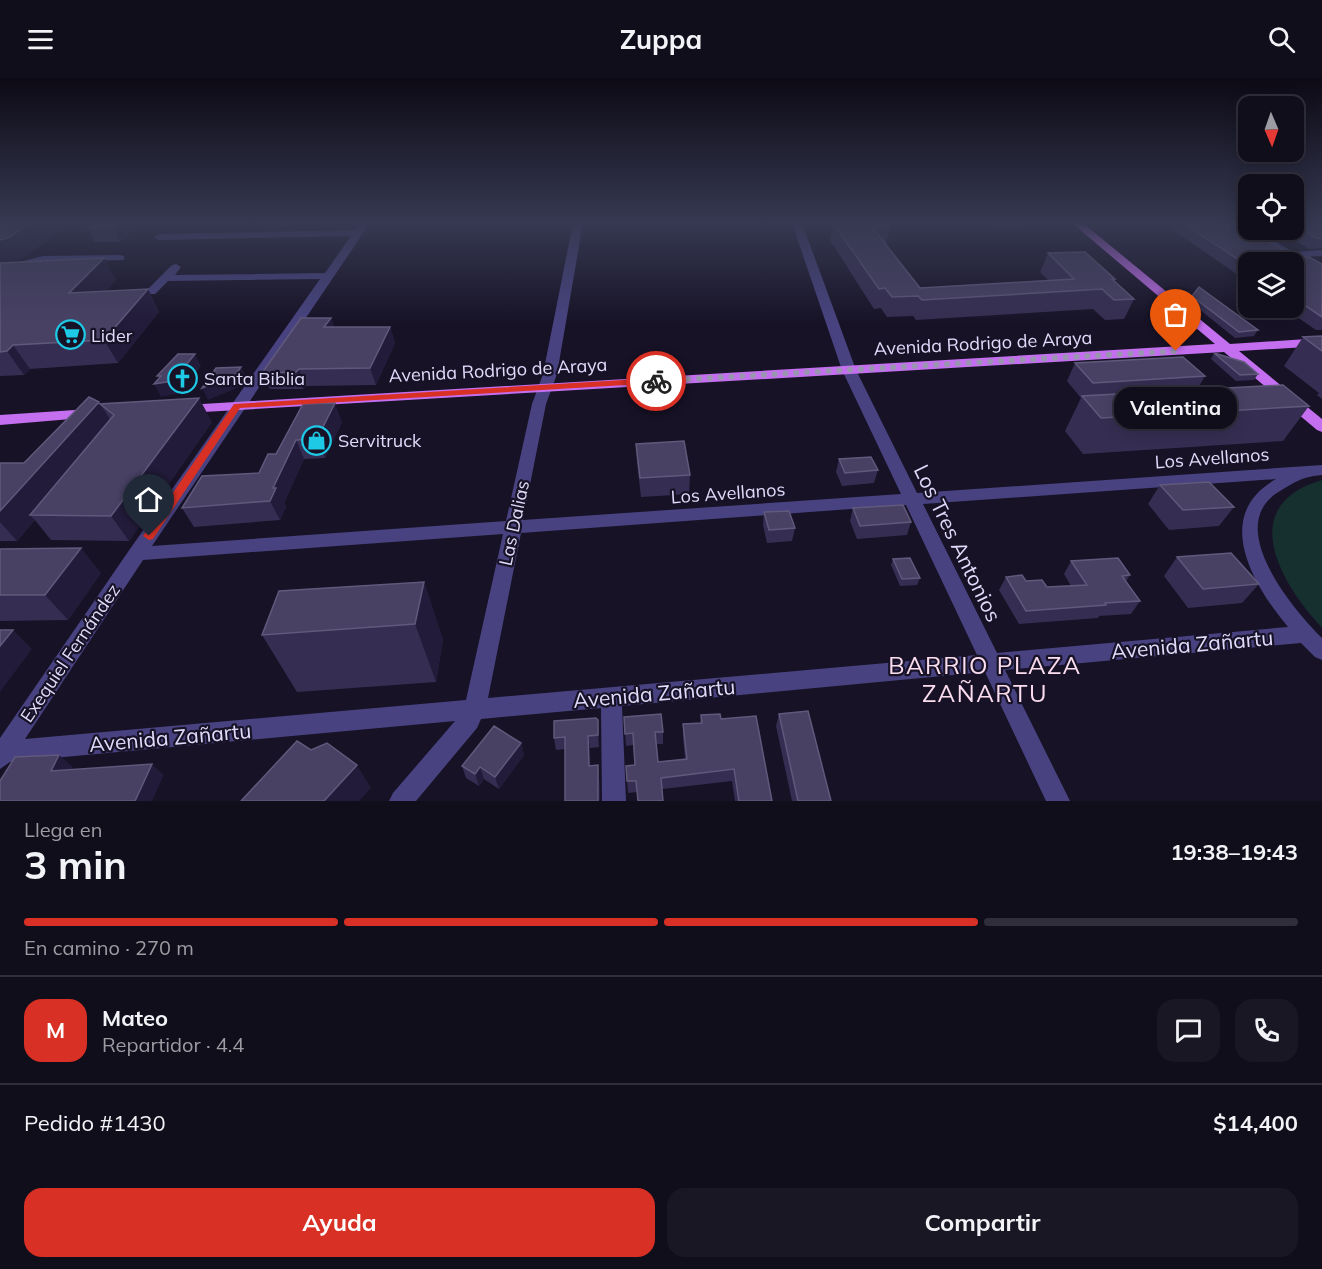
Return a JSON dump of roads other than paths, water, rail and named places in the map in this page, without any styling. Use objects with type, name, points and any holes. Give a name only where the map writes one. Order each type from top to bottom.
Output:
[{"type":"main road","points":[[1118,257],[1322,427]]},
{"type":"main road","name":"Avenida Rodrigo de Araya","points":[[170,410],[1322,342]]},
{"type":"main road","points":[[0,420],[102,414]]},
{"type":"street","name":"Exequiel Fernández","points":[[2,755],[136,554],[341,257]]},
{"type":"street","name":"Las Dalias","points":[[401,801],[468,721],[475,709],[539,404],[546,387],[571,257]]},
{"type":"street","name":"Los Tres Antonios","points":[[809,257],[849,370],[1058,801]]},
{"type":"street","points":[[0,270],[43,259],[120,258]]},
{"type":"street","points":[[1304,263],[1322,274]]},
{"type":"street","points":[[151,292],[176,267]]},
{"type":"street","points":[[165,278],[327,276]]},
{"type":"street","name":"Los Avellanos","points":[[136,554],[1321,470]]},
{"type":"street","name":"Avenida Zañartu","points":[[1321,470],[1291,477],[1269,489],[1255,506],[1249,528],[1253,554],[1262,575],[1284,609],[1322,651]]},
{"type":"street","name":"Avenida Zañartu","points":[[2,755],[475,709],[1305,634]]},
{"type":"street","points":[[611,697],[614,801]]},
{"type":"place","name":"Lider","points":[[70,335]]},
{"type":"place","name":"Valentina","points":[[1176,351]]},
{"type":"place","name":"Santa Biblia","points":[[183,378]]},
{"type":"place","name":"Servitruck","points":[[317,440]]},
{"type":"district","name":"BARRIO PLAZA ZAÑARTU","points":[[985,679]]}]
